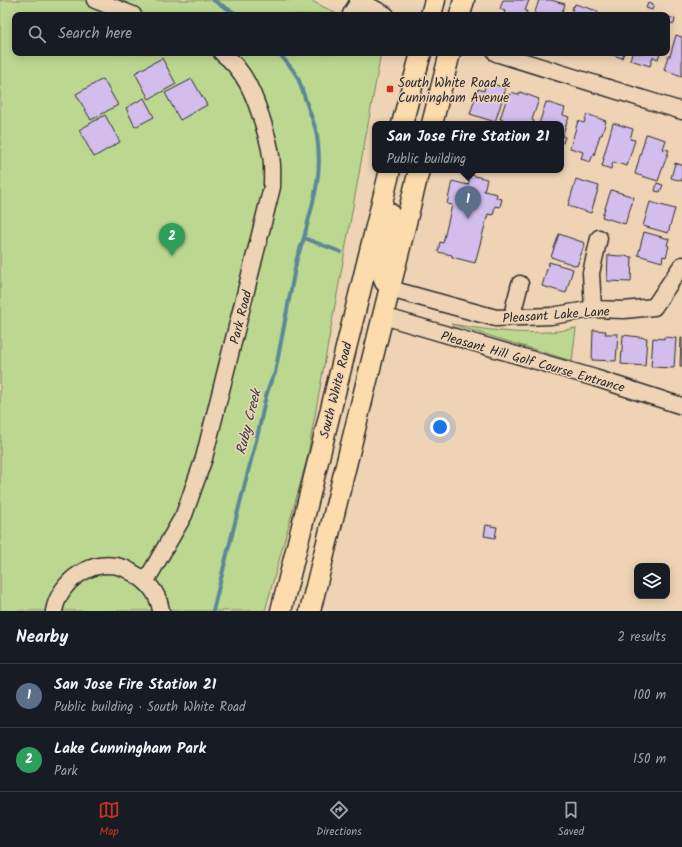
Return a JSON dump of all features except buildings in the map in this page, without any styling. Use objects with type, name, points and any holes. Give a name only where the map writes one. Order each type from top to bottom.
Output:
[{"type":"main road","points":[[432,12],[435,0]]},
{"type":"main road","points":[[461,12],[464,0]]},
{"type":"main road","points":[[403,121],[420,56]]},
{"type":"main road","points":[[433,121],[449,56]]},
{"type":"main road","name":"South White Road","points":[[280,611],[389,173]]},
{"type":"main road","points":[[310,611],[419,173]]},
{"type":"main road","points":[[385,192],[390,217],[382,272],[384,280],[390,289]]},
{"type":"street","points":[[95,0],[125,12]]},
{"type":"street","points":[[356,5],[377,12]]},
{"type":"street","name":"Park Road","points":[[146,581],[184,515],[204,458],[272,187],[272,157],[259,109],[250,88],[238,68],[225,56]]},
{"type":"street","points":[[506,56],[682,111]]},
{"type":"street","points":[[593,309],[591,273],[599,238]]},
{"type":"street","name":"Pleasant Lake Lane","points":[[390,289],[496,318],[551,316],[593,309],[624,310],[654,307],[682,265]]},
{"type":"street","points":[[514,317],[514,306],[520,284]]},
{"type":"street","name":"Pleasant Hill Golf Course Entrance","points":[[383,316],[595,378],[682,406]]},
{"type":"street","points":[[54,611],[59,595],[69,582],[85,570],[100,566],[125,568],[146,581],[157,597],[161,611]]},
{"type":"green space","points":[[0,0],[310,0],[333,12],[12,12],[12,56],[380,56],[307,459],[265,611],[0,611]]},
{"type":"green space","points":[[451,324],[498,331],[529,333],[560,331],[576,328],[572,361]]},
{"type":"waterway","points":[[213,0],[233,12]]},
{"type":"waterway","points":[[281,56],[298,78],[317,136],[319,170],[304,238],[341,252]]},
{"type":"waterway","name":"Ruby Creek","points":[[213,611],[268,388],[275,373],[297,258],[304,238]]},
{"type":"place","name":"South White Road & Cunningham Avenue","points":[[390,89]]},
{"type":"place","name":"San Jose Fire Station 21","points":[[468,219]]},
{"type":"place","name":"Lake Cunningham Park","points":[[172,256]]}]
